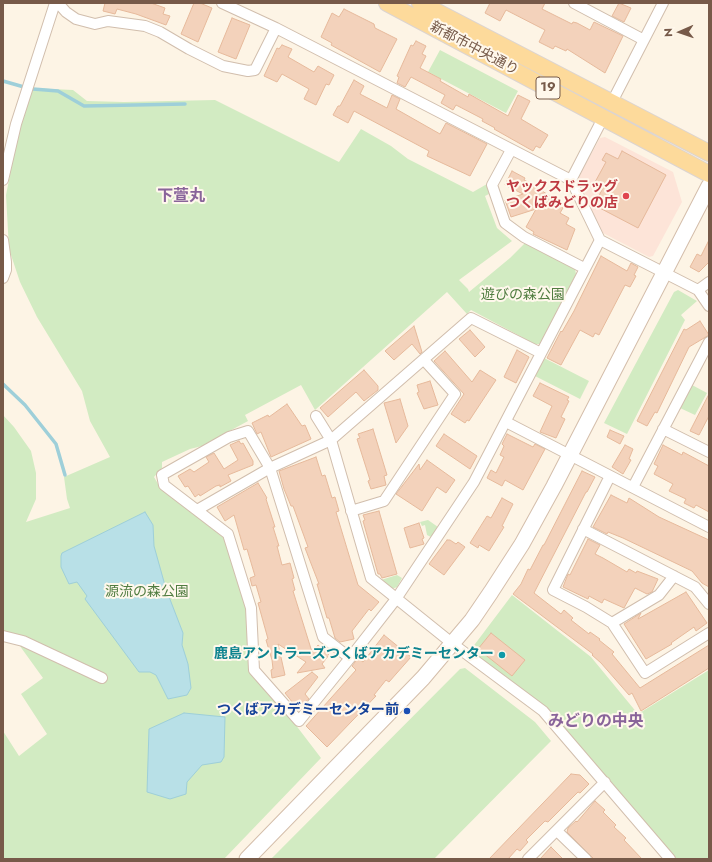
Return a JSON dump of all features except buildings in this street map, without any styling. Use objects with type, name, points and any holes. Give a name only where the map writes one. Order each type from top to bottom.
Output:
[{"type":"main road","name":"新都市中央通り","points":[[387,3],[709,174]]},
{"type":"main road","name":"新都市中央通り","points":[[420,3],[709,153]]},
{"type":"street","points":[[3,180],[16,124],[55,3]]},
{"type":"street","points":[[58,3],[66,12],[76,19],[95,24],[108,21],[145,26],[160,32],[223,66],[248,71],[255,70],[276,28]]},
{"type":"street","points":[[222,3],[276,28],[571,180],[600,240],[698,290],[709,306]]},
{"type":"street","points":[[574,3],[644,40]]},
{"type":"street","points":[[612,102],[663,3]]},
{"type":"street","points":[[571,180],[603,118]]},
{"type":"street","points":[[511,150],[492,185],[505,223],[524,237],[584,268]]},
{"type":"street","points":[[247,859],[399,704],[453,644],[472,620],[508,567],[570,455],[709,186]]},
{"type":"street","points":[[3,240],[6,270],[3,278]]},
{"type":"street","points":[[350,658],[323,637],[270,468],[248,431],[229,437],[162,475],[164,485],[228,534],[251,608],[254,670],[299,721],[350,658],[396,599],[474,482],[584,268],[600,240]]},
{"type":"street","points":[[698,290],[709,282]]},
{"type":"street","points":[[198,510],[270,468],[331,440],[472,318],[540,353]]},
{"type":"street","points":[[633,487],[709,342]]},
{"type":"street","points":[[351,511],[384,501],[455,394],[424,360]]},
{"type":"street","points":[[316,416],[331,440],[371,578],[453,644],[543,711],[670,859]]},
{"type":"street","points":[[506,422],[709,527]]},
{"type":"street","points":[[663,429],[709,452]]},
{"type":"street","points":[[610,476],[553,590],[586,607],[612,623],[645,673],[709,633]]},
{"type":"street","points":[[583,529],[695,587],[709,604]]},
{"type":"street","points":[[612,623],[659,595],[674,576]]},
{"type":"street","points":[[3,636],[24,641],[102,678]]},
{"type":"street","points":[[528,859],[605,782]]},
{"type":"street","points":[[557,830],[586,859]]},
{"type":"shaded area","points":[[605,137],[673,172],[682,202],[653,256],[649,257],[603,233],[578,185],[578,178],[600,138]]},
{"type":"green space","points":[[440,50],[518,91],[506,113],[428,72]]},
{"type":"green space","points":[[32,88],[73,90],[87,101],[124,102],[215,100],[339,162],[361,129],[391,146],[408,159],[473,192],[487,184],[489,194],[485,196],[497,228],[512,241],[459,280],[469,292],[510,258],[525,243],[575,269],[576,274],[540,344],[535,344],[471,310],[467,314],[447,292],[315,410],[301,385],[245,415],[248,421],[202,446],[190,449],[162,462],[162,468],[154,477],[161,489],[224,538],[246,609],[249,672],[295,724],[321,758],[224,859],[3,859],[3,731],[19,756],[47,734],[21,694],[43,678],[17,642],[3,640],[3,415],[14,427],[31,451],[36,473],[36,499],[26,522],[70,508],[67,499],[64,477],[110,457],[90,421],[82,391],[37,317],[20,282],[9,249],[6,195],[19,129]]},
{"type":"green space","points":[[678,290],[697,301],[681,315],[685,320],[627,434],[604,423],[674,292]]},
{"type":"green space","points":[[544,358],[589,381],[580,399],[535,376]]},
{"type":"green space","points":[[692,385],[707,393],[695,415],[680,408]]},
{"type":"green space","points":[[428,520],[438,527],[431,537],[427,535],[425,525],[422,526],[420,522]]},
{"type":"green space","points":[[397,575],[402,578],[397,587],[392,589],[381,580]]},
{"type":"green space","points":[[512,595],[591,657],[638,714],[709,670],[709,859],[677,859],[549,711],[473,653],[472,648]]},
{"type":"green space","points":[[465,668],[535,722],[551,741],[434,859],[271,859],[460,669]]},
{"type":"water","points":[[145,512],[153,525],[154,546],[166,589],[183,633],[182,645],[188,664],[191,688],[187,695],[168,699],[156,675],[150,672],[139,672],[85,599],[87,596],[77,582],[69,584],[61,567],[62,553]]},
{"type":"water","points":[[184,713],[225,717],[224,757],[221,762],[202,765],[187,782],[186,794],[170,799],[147,792],[149,729]]},
{"type":"waterway","points":[[3,81],[24,87]]},
{"type":"waterway","points":[[33,89],[58,91],[84,106],[185,104]]},
{"type":"waterway","points":[[3,384],[25,405],[56,444],[65,475]]},
{"type":"place","name":"ヤックスドラッグ つくばみどりの店","points":[[626,196]]},
{"type":"place","name":"鹿島アントラーズつくばアカデミーセンター","points":[[502,655]]},
{"type":"place","name":"つくばアカデミーセンター前","points":[[407,711]]},
{"type":"district","name":"下萱丸","points":[[181,197]]},
{"type":"district","name":"みどりの中央","points":[[596,722]]},
{"type":"park label","name":"遊びの森公園","points":[[523,296]]},
{"type":"park label","name":"源流の森公園","points":[[147,593]]}]
